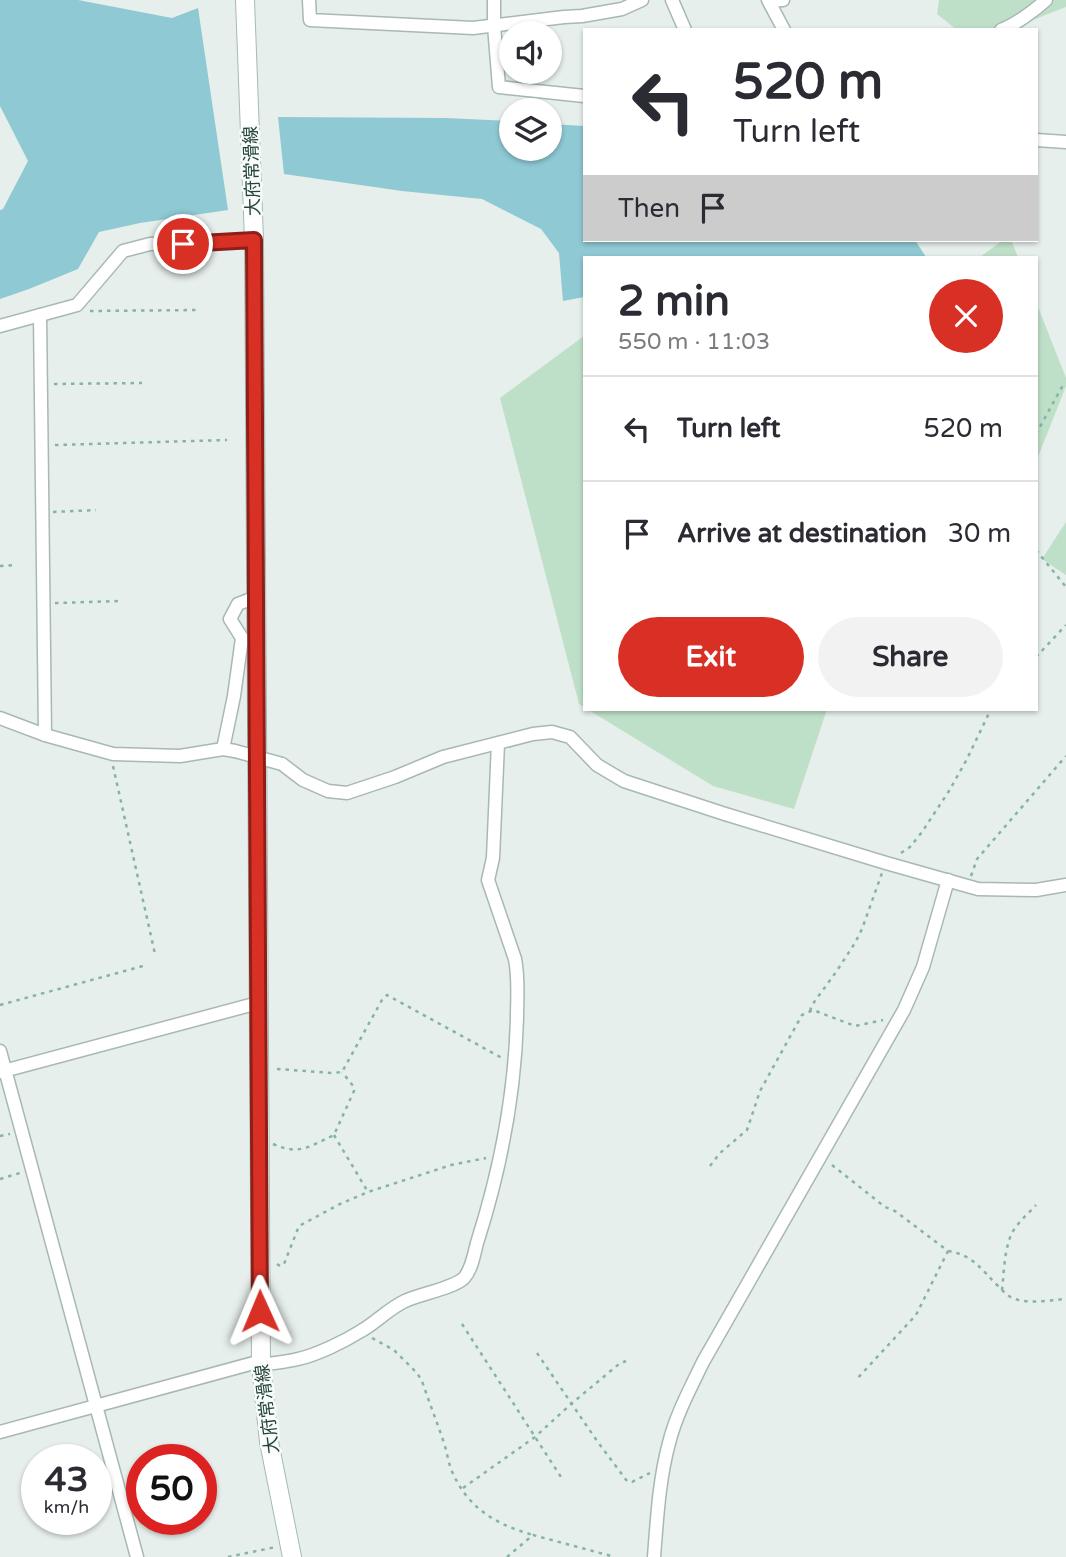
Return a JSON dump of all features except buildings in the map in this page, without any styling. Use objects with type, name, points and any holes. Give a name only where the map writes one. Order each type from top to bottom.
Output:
[{"type":"main road","name":"大府常滑線","points":[[245,0],[254,240],[261,1363],[269,1442],[291,1551]]},
{"type":"street","points":[[309,0],[310,20],[473,28],[609,12],[642,0]]},
{"type":"street","points":[[494,0],[499,87],[583,96]]},
{"type":"street","points":[[672,0],[684,28]]},
{"type":"street","points":[[783,0],[768,1],[783,28]]},
{"type":"street","points":[[1007,28],[1045,0]]},
{"type":"street","points":[[1038,140],[1066,142]]},
{"type":"street","points":[[0,326],[77,304],[123,251],[150,244],[254,240]]},
{"type":"street","points":[[40,315],[45,735]]},
{"type":"street","points":[[229,750],[242,638],[230,620],[238,604],[256,597]]},
{"type":"street","points":[[0,718],[45,735],[114,754],[180,756],[229,750],[282,764],[303,780],[328,791],[347,793],[443,757],[533,734],[552,732],[570,737],[597,765],[624,780],[889,864],[978,889],[1036,890],[1066,885]]},
{"type":"street","points":[[0,1432],[261,1363],[300,1359],[364,1330],[393,1307],[449,1286],[465,1277],[471,1267],[489,1206],[509,1109],[516,1048],[517,972],[488,880],[493,858],[498,743]]},
{"type":"street","points":[[654,1557],[664,1467],[676,1419],[703,1362],[914,990],[948,880]]},
{"type":"street","points":[[3,1072],[258,1003]]},
{"type":"street","points":[[0,1051],[3,1072],[137,1557]]},
{"type":"path","points":[[77,304],[87,311],[199,310]]},
{"type":"path","points":[[41,384],[142,383]]},
{"type":"path","points":[[1038,430],[1063,385],[1066,385]]},
{"type":"path","points":[[42,445],[227,440]]},
{"type":"path","points":[[42,512],[96,510]]},
{"type":"path","points":[[1038,552],[1066,587]]},
{"type":"path","points":[[0,566],[15,565]]},
{"type":"path","points":[[43,603],[121,601]]},
{"type":"path","points":[[1038,655],[1066,625]]},
{"type":"path","points":[[810,1012],[862,929],[889,864],[910,847],[922,832],[967,759],[990,711]]},
{"type":"path","points":[[114,754],[112,761],[155,954]]},
{"type":"path","points":[[968,886],[977,859],[1066,756]]},
{"type":"path","points":[[0,1005],[143,966]]},
{"type":"path","points":[[342,1072],[387,995],[514,1064]]},
{"type":"path","points":[[710,1167],[720,1153],[747,1130],[760,1091],[802,1015],[813,1010],[855,1026],[890,1018],[898,1021]]},
{"type":"path","points":[[277,1069],[342,1072]]},
{"type":"path","points":[[259,1140],[286,1150],[295,1150],[334,1135],[355,1091],[342,1072]]},
{"type":"path","points":[[334,1135],[368,1192]]},
{"type":"path","points":[[821,1157],[885,1207],[895,1211],[948,1251],[963,1253],[1007,1295],[1030,1301],[1066,1299]]},
{"type":"path","points":[[276,1263],[280,1266],[284,1264],[299,1226],[368,1192],[474,1159],[499,1159]]},
{"type":"path","points":[[0,1179],[32,1170]]},
{"type":"path","points":[[1002,1290],[1011,1235],[1036,1205]]},
{"type":"path","points":[[856,1380],[916,1315],[948,1251]]},
{"type":"path","points":[[463,1324],[561,1477]]},
{"type":"path","points":[[364,1330],[376,1341],[394,1350],[417,1373],[445,1444],[450,1468],[475,1507],[510,1528],[615,1557]]},
{"type":"path","points":[[537,1353],[627,1481],[632,1482],[664,1467]]},
{"type":"path","points":[[463,1489],[535,1437],[571,1404],[626,1361]]},
{"type":"path","points":[[508,1557],[533,1535]]},
{"type":"path","points":[[228,1557],[291,1551]]},
{"type":"green space","points":[[939,0],[1066,0],[1066,7],[1012,28],[954,28],[937,14]]},
{"type":"green space","points":[[1000,242],[1012,242],[1018,256],[981,256]]},
{"type":"green space","points":[[1038,307],[1066,378],[1066,386],[1038,457]]},
{"type":"green space","points":[[583,337],[583,706],[579,704],[500,398]]},
{"type":"green space","points":[[1066,522],[1066,575],[1042,559]]},
{"type":"green space","points":[[590,711],[826,711],[794,809],[713,786]]},
{"type":"water","points":[[0,0],[78,0],[172,18],[198,8],[228,210],[99,232],[78,269],[0,299],[0,210],[3,209],[28,161],[0,106]]},
{"type":"water","points":[[278,117],[499,120],[499,161],[562,161],[562,125],[583,126],[583,242],[916,242],[925,256],[583,256],[583,297],[563,301],[559,253],[541,229],[482,199],[284,174]]},
{"type":"route","points":[[183,244],[254,240],[260,1311]]}]
